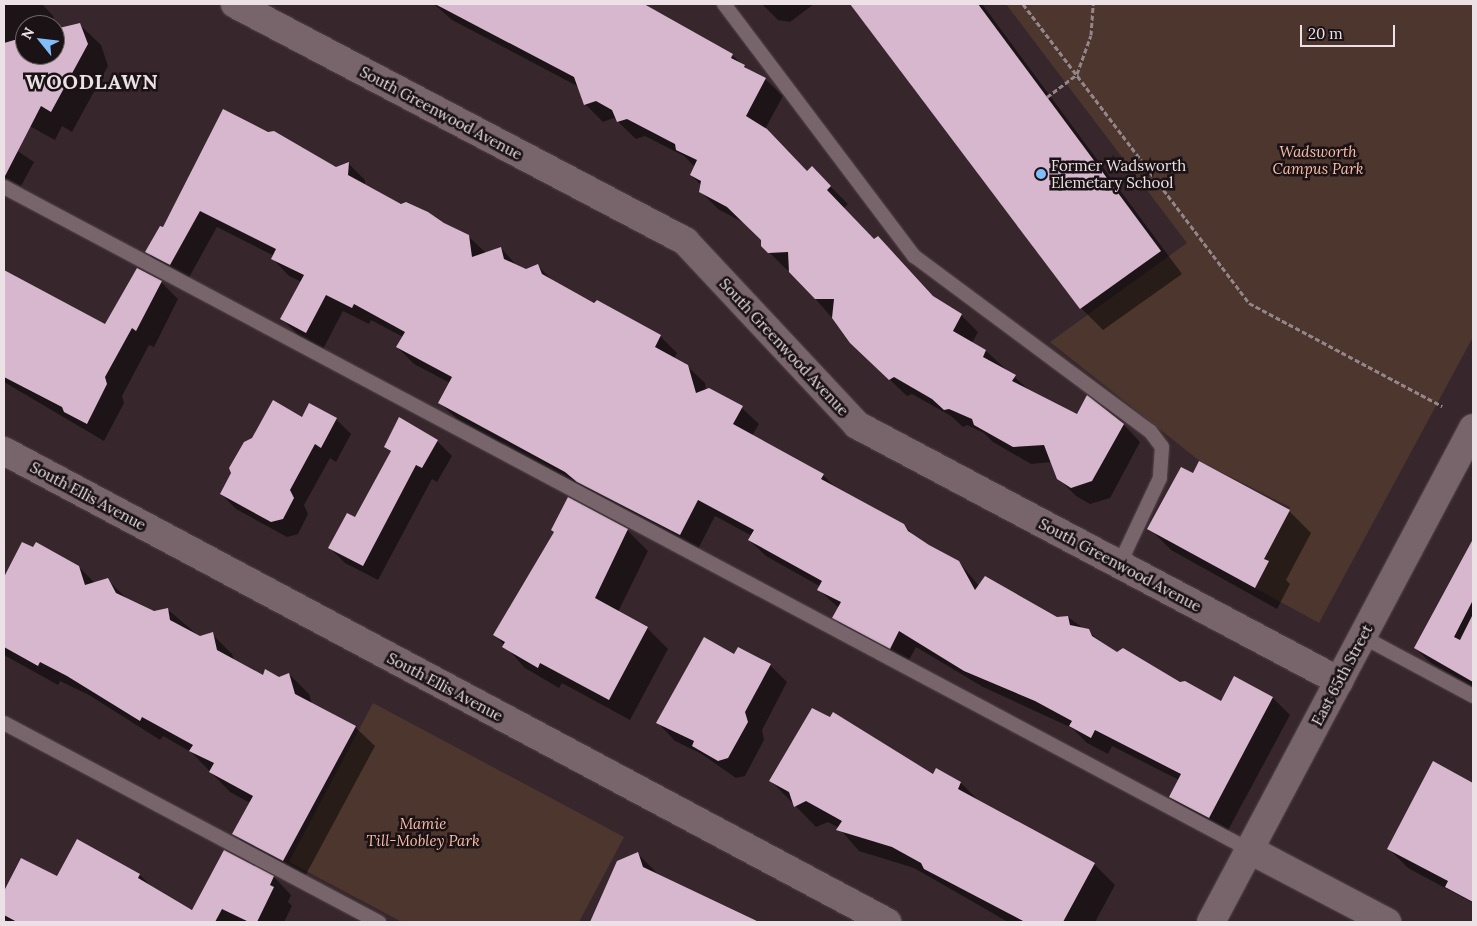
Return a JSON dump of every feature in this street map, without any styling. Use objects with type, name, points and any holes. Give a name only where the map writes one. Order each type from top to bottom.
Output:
[{"type":"street","name":"South Greenwood Avenue","points":[[237,4],[685,241],[857,425],[1339,681]]},
{"type":"street","name":"East 65th Street","points":[[1211,922],[1473,428]]},
{"type":"street","name":"South Ellis Avenue","points":[[4,451],[887,922]]},
{"type":"street","points":[[1250,850],[1387,922]]},
{"type":"lane","points":[[724,4],[914,256],[1150,431],[1162,446],[1160,478],[1119,565]]},
{"type":"lane","points":[[4,186],[1250,850]]},
{"type":"lane","points":[[1362,637],[1473,696]]},
{"type":"lane","points":[[4,723],[380,922]]},
{"type":"path","points":[[1023,4],[1249,303],[1442,406]]},
{"type":"path","points":[[1047,97],[1077,74],[1091,35],[1093,4]]},
{"type":"green space","name":"Wadsworth Campus Park","points":[[1006,4],[1473,4],[1473,337],[1319,623],[1250,585],[1290,507],[1201,462],[1050,342],[1187,243]]},
{"type":"green space","name":"Mamie Till-Mobley Park","points":[[373,703],[624,837],[579,922],[402,922],[289,862]]},
{"type":"building","points":[[435,4],[644,4],[733,54],[731,58],[766,78],[746,116],[767,129],[807,171],[812,166],[831,186],[827,190],[874,239],[878,236],[933,296],[962,314],[953,331],[986,350],[983,357],[1016,375],[1012,381],[1077,414],[1087,395],[1124,424],[1092,481],[1071,488],[1057,479],[1044,445],[1013,447],[974,425],[972,419],[949,409],[944,410],[932,399],[894,377],[889,380],[850,343],[832,318],[834,299],[815,299],[789,272],[788,252],[768,253],[761,246],[761,240],[727,207],[699,192],[701,181],[690,175],[697,160],[676,150],[675,144],[627,119],[617,122],[612,110],[596,101],[584,105],[574,77]]},
{"type":"building","name":"Former Wadsworth Elemetary School","points":[[850,4],[978,4],[1161,251],[1080,309]]},
{"type":"building","points":[[80,23],[88,44],[51,112],[41,106],[4,178],[4,43],[15,40],[15,65],[65,65],[65,27]]},
{"type":"building","points":[[223,109],[268,132],[274,131],[336,167],[349,162],[348,175],[401,204],[406,202],[428,212],[444,223],[469,235],[472,257],[501,247],[504,259],[526,269],[538,264],[542,274],[594,303],[597,300],[661,335],[655,347],[688,365],[696,393],[709,388],[743,406],[733,424],[824,474],[821,479],[904,524],[908,531],[959,561],[975,590],[985,576],[1057,617],[1068,616],[1070,625],[1089,629],[1092,636],[1117,652],[1123,648],[1180,682],[1185,681],[1221,701],[1234,676],[1273,697],[1209,818],[1169,797],[1181,774],[1095,730],[1091,738],[1069,726],[1072,721],[1035,701],[964,671],[899,631],[890,649],[832,618],[841,602],[817,590],[822,581],[748,540],[754,530],[698,500],[680,535],[577,482],[565,472],[438,403],[452,377],[396,347],[405,332],[354,304],[352,308],[326,295],[306,333],[280,319],[304,275],[271,259],[276,249],[200,211],[170,265],[145,252],[160,226],[163,227]]},
{"type":"building","points":[[137,268],[162,281],[136,331],[132,328],[105,377],[107,384],[87,424],[64,412],[62,407],[4,377],[4,270],[105,324]]},
{"type":"building","points":[[273,400],[302,417],[309,403],[337,418],[321,448],[315,444],[290,490],[294,498],[283,519],[271,522],[220,494],[231,473],[229,468],[244,442],[252,438]]},
{"type":"building","points":[[399,417],[438,440],[422,468],[416,465],[363,566],[328,548],[347,513],[355,517],[391,451],[384,447]]},
{"type":"building","points":[[1199,461],[1290,510],[1264,559],[1269,561],[1255,588],[1147,529],[1181,467],[1193,473]]},
{"type":"building","points":[[568,497],[628,529],[595,598],[648,627],[609,700],[540,663],[538,668],[502,647],[505,642],[493,635],[554,532],[551,530]]},
{"type":"building","points":[[1473,539],[1473,600],[1454,637],[1460,640],[1473,614],[1473,682],[1414,648]]},
{"type":"building","points":[[22,542],[33,547],[36,542],[79,566],[85,585],[108,578],[116,593],[154,611],[168,608],[170,620],[200,636],[213,632],[217,650],[263,675],[265,669],[279,677],[289,673],[295,694],[356,726],[283,861],[232,834],[253,796],[209,772],[214,763],[189,751],[193,745],[142,717],[140,721],[67,676],[40,662],[38,666],[4,647],[4,577]]},
{"type":"building","points":[[704,637],[734,654],[738,647],[771,664],[745,712],[748,722],[728,758],[718,761],[692,746],[694,741],[656,723]]},
{"type":"building","points":[[812,708],[830,717],[833,712],[933,774],[936,768],[961,782],[958,789],[1095,863],[1063,922],[1025,922],[924,869],[921,863],[892,847],[836,830],[842,821],[806,801],[794,807],[789,792],[769,781]]},
{"type":"building","points":[[1433,761],[1473,783],[1473,902],[1445,887],[1448,881],[1387,849]]},
{"type":"building","points":[[77,839],[140,874],[138,878],[192,910],[224,850],[274,876],[270,885],[274,887],[257,922],[249,922],[222,909],[215,922],[17,922],[4,915],[4,891],[21,858],[57,876]]},
{"type":"building","points":[[638,852],[643,867],[759,922],[590,922],[617,861]]},
{"type":"place","name":"Former Wadsworth Elemetary School","points":[[1041,174]]},
{"type":"district","name":"WOODLAWN","points":[[92,81]]}]
